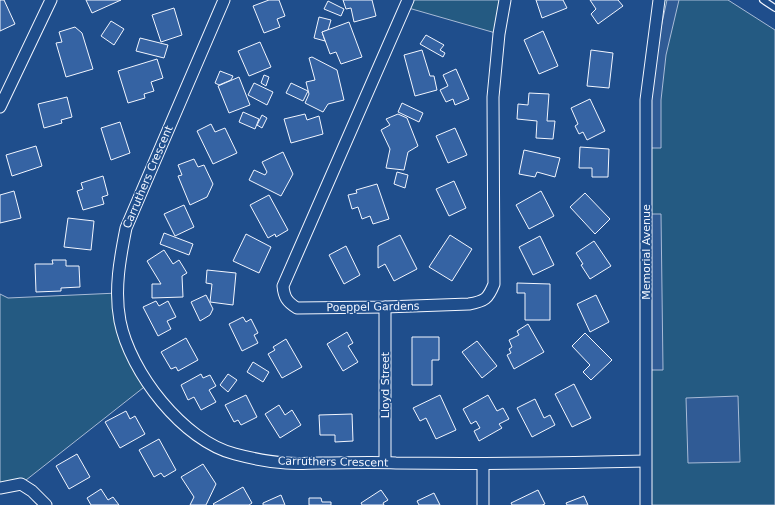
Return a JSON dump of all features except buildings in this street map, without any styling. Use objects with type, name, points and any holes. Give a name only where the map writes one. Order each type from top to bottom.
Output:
[{"type":"street","points":[[0,107],[50,0]]},
{"type":"street","name":"Carruthers Crescent","points":[[224,0],[126,228],[119,262],[118,293],[120,321],[129,349],[146,382],[168,408],[187,427],[213,446],[234,454],[286,463],[385,462],[483,464],[645,461]]},
{"type":"street","name":"Poeppel Gardens","points":[[408,0],[284,286],[286,300],[298,308],[386,307],[479,302],[486,299],[494,284],[493,97],[499,34],[505,0]]},
{"type":"street","name":"Memorial Avenue","points":[[646,505],[646,100],[659,0]]},
{"type":"street","name":"Lloyd Street","points":[[385,462],[386,307]]},
{"type":"street","points":[[483,464],[483,505]]},
{"type":"street","points":[[0,488],[4,486],[21,484],[32,491],[46,505]]},
{"type":"lane","points":[[763,0],[775,8]]},
{"type":"shaded area","points":[[408,0],[505,0],[499,34],[405,7]]},
{"type":"shaded area","points":[[659,0],[728,0],[775,30],[775,505],[646,505],[646,100]]},
{"type":"shaded area","points":[[667,0],[679,0],[666,55],[661,100],[661,148],[649,148],[649,100],[655,55]]},
{"type":"shaded area","points":[[649,214],[661,214],[663,370],[650,370]]},
{"type":"shaded area","points":[[118,293],[120,323],[148,384],[21,484],[0,484],[0,294],[8,298]]},
{"type":"shaded area","points":[[738,396],[740,462],[688,463],[686,398]]}]
